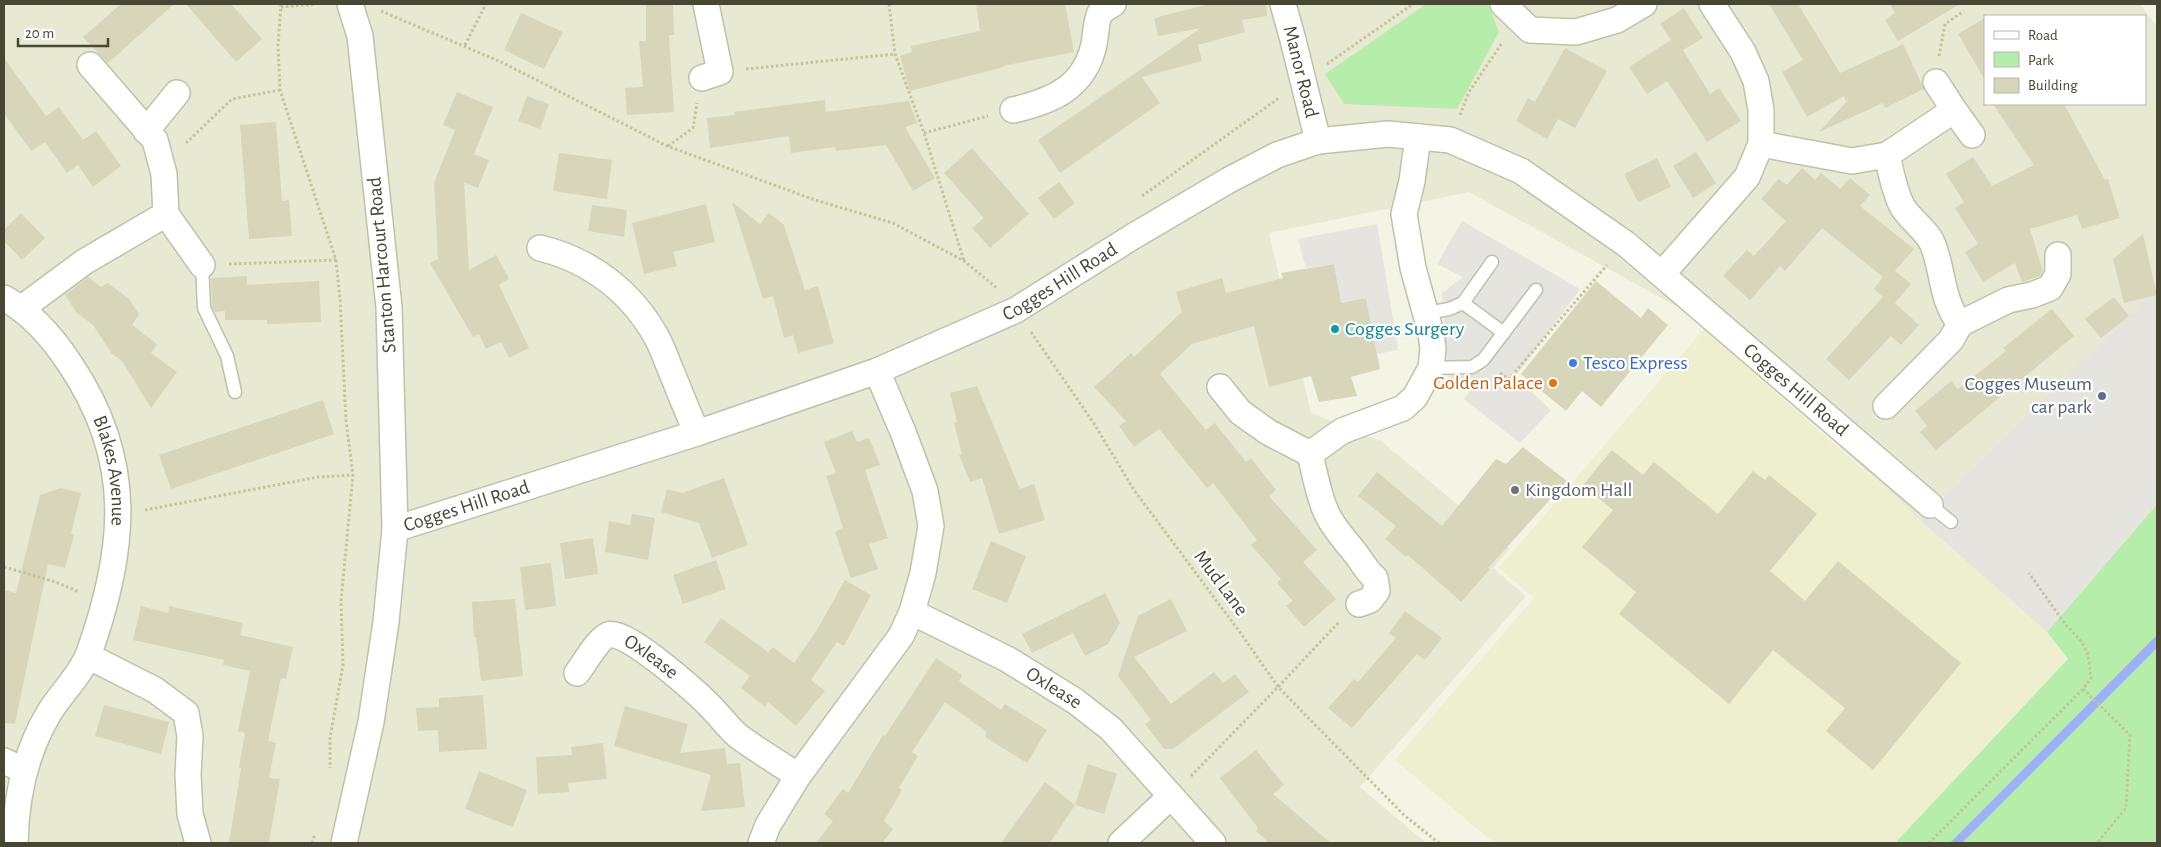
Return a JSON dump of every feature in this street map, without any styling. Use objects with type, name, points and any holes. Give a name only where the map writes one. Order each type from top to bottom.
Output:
[{"type":"street","name":"Stanton Harcourt Road","points":[[350,4],[360,36],[389,307],[395,529]]},
{"type":"street","points":[[706,4],[711,75]]},
{"type":"street","name":"Manor Road","points":[[1282,4],[1318,141]]},
{"type":"street","points":[[1503,4],[1530,30],[1576,32],[1617,20],[1644,4]]},
{"type":"street","points":[[1662,274],[1747,177],[1761,144],[1761,110],[1756,81],[1743,52],[1712,4]]},
{"type":"street","points":[[1013,110],[1034,105],[1060,94],[1074,83],[1087,66],[1100,7]]},
{"type":"street","points":[[90,65],[155,140],[164,174],[166,214],[202,264]]},
{"type":"street","points":[[1936,82],[1972,135]]},
{"type":"street","points":[[146,131],[177,93]]},
{"type":"street","points":[[1761,144],[1852,161],[1887,155],[1954,110]]},
{"type":"street","name":"Cogges Hill Road","points":[[344,843],[371,722],[386,622],[395,529],[697,433],[877,371],[1016,310],[1132,237],[1229,180],[1277,155],[1318,141],[1388,134],[1450,140],[1521,171],[1626,244],[1930,505]]},
{"type":"street","points":[[1310,454],[1342,431],[1403,408],[1415,397],[1431,368],[1433,349],[1427,313],[1413,268],[1404,214],[1412,181],[1418,137]]},
{"type":"street","points":[[1887,155],[1894,185],[1902,207],[1932,243],[1944,293],[1952,312],[1960,324]]},
{"type":"street","name":"Blakes Avenue","points":[[15,843],[14,766],[88,656],[110,587],[116,548],[118,515],[116,476],[110,445],[100,416],[84,384],[62,352],[13,303],[166,214]]},
{"type":"street","points":[[540,248],[560,253],[605,276],[627,296],[644,316],[658,339],[697,433]]},
{"type":"street","points":[[1886,406],[1951,340],[1960,324],[2008,300],[2032,295],[2050,288],[2058,274],[2058,255]]},
{"type":"street","points":[[760,843],[768,825],[798,776],[901,636],[912,612],[923,573],[931,526],[925,491],[877,371]]},
{"type":"street","points":[[1220,387],[1240,412],[1268,432],[1310,454],[1320,496],[1327,514],[1338,533],[1357,556],[1366,571],[1375,578],[1377,591],[1370,600],[1360,604]]},
{"type":"street","name":"Oxlease","points":[[912,612],[1007,659],[1075,701],[1111,729],[1213,843]]},
{"type":"street","name":"Oxlease","points":[[577,673],[600,642],[608,635],[615,634],[626,638],[681,680],[710,706],[737,735],[798,776]]},
{"type":"street","points":[[88,656],[155,690],[186,713],[190,736],[188,774],[190,814],[198,843]]},
{"type":"street","points":[[1121,843],[1171,796]]},
{"type":"lane","points":[[1427,313],[1449,309],[1463,303],[1492,262]]},
{"type":"lane","points":[[202,264],[204,308],[227,356],[235,392]]},
{"type":"lane","points":[[1431,368],[1472,368],[1483,360],[1536,290]]},
{"type":"lane","points":[[1463,303],[1504,333]]},
{"type":"lane","points":[[1930,505],[1951,522]]},
{"type":"path","points":[[316,4],[281,5],[278,45],[280,90],[336,260],[340,299],[346,421],[354,475],[341,601],[343,665],[330,738],[330,772]]},
{"type":"path","points":[[465,46],[486,4]]},
{"type":"path","points":[[889,4],[895,54],[924,133],[964,261]]},
{"type":"path","points":[[1136,201],[1303,80],[1414,4]]},
{"type":"path","name":"Mud Lane","points":[[376,10],[465,46],[667,146],[815,200],[893,223],[964,261],[993,283],[1016,310],[1093,422],[1134,490],[1242,635],[1278,687],[1405,816],[1439,843]]},
{"type":"path","points":[[1936,82],[1945,24],[1964,11]]},
{"type":"path","points":[[1450,140],[1469,92],[1501,43],[1530,30]]},
{"type":"path","points":[[667,146],[693,128],[711,75],[895,54]]},
{"type":"path","points":[[164,174],[185,144],[232,99],[280,90]]},
{"type":"path","points":[[924,133],[1013,110]]},
{"type":"path","points":[[1483,360],[1509,379],[1626,244]]},
{"type":"path","points":[[202,264],[336,260]]},
{"type":"path","points":[[118,515],[318,477],[354,475]]},
{"type":"path","points":[[4,567],[56,582],[80,593],[98,624]]},
{"type":"path","points":[[1929,843],[2083,690],[2091,678],[2088,654],[2082,642],[2066,624],[2028,573]]},
{"type":"path","points":[[1171,796],[1278,687],[1332,628],[1360,604]]},
{"type":"path","points":[[2083,690],[2130,735],[2126,808],[2097,843]]},
{"type":"path","points":[[312,843],[317,830]]},
{"type":"shaded area","points":[[4,4],[2140,4],[2157,27],[2157,287],[1920,520],[1703,321],[1469,192],[1269,233],[1311,413],[1381,441],[1510,548],[1493,568],[1526,596],[1360,787],[1426,843],[4,843]]},
{"type":"shaded area","points":[[1462,221],[1580,289],[1515,377],[1551,410],[1520,443],[1464,399],[1475,383],[1449,384],[1442,293],[1463,277],[1437,264]]},
{"type":"shaded area","points":[[1377,224],[1398,350],[1377,354],[1366,298],[1341,303],[1334,264],[1306,268],[1298,239]]},
{"type":"shaded area","name":"Cogges Museum car park","points":[[2157,287],[2157,504],[2047,632],[1920,520]]},
{"type":"shaded area","points":[[1704,329],[2047,632],[2068,659],[1895,843],[1494,843],[1395,760],[1534,598],[1499,568]]},
{"type":"green space","points":[[1426,4],[1488,4],[1499,32],[1457,109],[1344,104],[1325,74]]},
{"type":"green space","points":[[2157,504],[2157,843],[1895,843],[2068,659],[2047,632]]},
{"type":"water","points":[[2157,635],[2157,648],[1962,843],[1950,843]]},
{"type":"building","points":[[121,4],[174,4],[108,63],[83,37]]},
{"type":"building","points":[[186,4],[231,4],[262,39],[236,62]]},
{"type":"building","points":[[646,4],[673,4],[674,35],[669,35],[674,112],[627,115],[625,88],[643,87],[639,41],[646,41]]},
{"type":"building","points":[[976,4],[1065,4],[1074,52],[1003,66],[910,91],[900,56],[912,52],[911,46],[980,31]]},
{"type":"building","points":[[1209,4],[1266,4],[1267,16],[1242,20],[1245,32],[1198,45],[1202,61],[1142,77],[1160,103],[1060,173],[1038,140],[1201,28],[1158,36],[1154,18]]},
{"type":"building","points":[[1769,4],[1798,4],[1840,73],[1903,44],[1924,89],[1885,108],[1883,103],[1819,132],[1849,99],[1846,101],[1844,96],[1807,117],[1782,72],[1803,60]]},
{"type":"building","points":[[1890,4],[1960,4],[1898,41],[1885,20],[1895,13]]},
{"type":"building","points":[[1684,8],[1703,38],[1683,50],[1710,94],[1719,88],[1741,121],[1707,142],[1667,81],[1647,94],[1629,67],[1671,40],[1660,24]]},
{"type":"building","points":[[521,13],[563,32],[544,69],[504,50]]},
{"type":"building","points":[[1984,19],[1984,78],[1958,34]]},
{"type":"building","points":[[1565,48],[1607,71],[1575,128],[1558,119],[1547,139],[1516,121],[1528,98],[1535,102]]},
{"type":"building","points":[[4,58],[46,116],[59,107],[83,140],[96,131],[121,166],[93,187],[78,165],[67,173],[45,142],[31,151],[4,113]]},
{"type":"building","points":[[457,92],[493,107],[474,154],[489,160],[478,188],[464,182],[469,270],[496,255],[509,279],[499,285],[529,348],[509,358],[501,342],[486,349],[479,334],[473,337],[430,263],[438,259],[434,183],[455,130],[443,125]]},
{"type":"building","points":[[527,96],[549,104],[540,129],[518,121]]},
{"type":"building","points":[[825,100],[826,112],[909,101],[917,123],[905,127],[935,178],[913,191],[886,145],[836,151],[835,147],[791,153],[789,136],[710,148],[707,118],[735,115],[734,112]]},
{"type":"building","points":[[1994,105],[2065,105],[2105,180],[2108,179],[2120,218],[2082,229],[2077,215],[2030,229],[2043,271],[2040,276],[2022,282],[2015,263],[1983,282],[1965,252],[1978,244],[1955,208],[1964,202],[1946,174],[1973,157],[1992,186],[2034,165]]},
{"type":"building","points":[[276,122],[282,201],[289,200],[292,236],[249,239],[240,125]]},
{"type":"building","points":[[972,148],[1029,214],[990,248],[972,228],[984,218],[944,173]]},
{"type":"building","points":[[1696,152],[1716,183],[1693,198],[1673,166]]},
{"type":"building","points":[[559,153],[612,160],[607,199],[553,191]]},
{"type":"building","points":[[1657,158],[1671,187],[1638,202],[1624,174]]},
{"type":"building","points":[[1802,168],[1815,180],[1821,173],[1840,189],[1850,178],[1870,195],[1860,206],[1914,249],[1895,271],[1911,284],[1895,303],[1919,325],[1901,345],[1891,336],[1849,380],[1826,359],[1883,297],[1874,289],[1883,277],[1822,228],[1785,271],[1780,266],[1750,300],[1723,276],[1747,250],[1754,256],[1786,221],[1761,199],[1779,179],[1787,185]]},
{"type":"building","points":[[1059,182],[1075,203],[1054,219],[1038,198]]},
{"type":"building","points":[[732,202],[760,224],[769,213],[784,225],[805,290],[818,286],[834,343],[798,353],[793,335],[784,338],[773,296],[763,299]]},
{"type":"building","points":[[706,204],[715,242],[673,252],[677,266],[644,274],[632,223]]},
{"type":"building","points":[[592,205],[627,210],[624,237],[588,231]]},
{"type":"building","points":[[21,213],[45,238],[22,260],[4,241],[4,230]]},
{"type":"building","points":[[2143,234],[2157,295],[2124,303],[2113,259]]},
{"type":"building","points":[[1334,264],[1341,303],[1366,298],[1380,369],[1351,377],[1357,396],[1319,402],[1311,376],[1269,387],[1254,326],[1192,344],[1160,374],[1206,430],[1215,423],[1246,462],[1251,458],[1276,490],[1269,496],[1317,550],[1303,562],[1336,599],[1304,627],[1286,606],[1293,601],[1277,583],[1281,579],[1251,545],[1257,540],[1213,483],[1207,488],[1159,429],[1134,447],[1119,426],[1126,421],[1094,387],[1131,353],[1134,357],[1182,312],[1176,292],[1222,278],[1226,293],[1283,278],[1281,273]]},
{"type":"building","points":[[247,276],[247,285],[319,281],[321,322],[267,324],[267,320],[225,320],[225,311],[215,312],[212,306],[211,278]]},
{"type":"building","points":[[88,277],[101,287],[108,283],[129,299],[139,314],[132,325],[157,344],[151,353],[177,372],[151,408],[122,361],[112,354],[93,325],[76,312],[65,295]]},
{"type":"building","points":[[1596,281],[1641,318],[1648,308],[1668,325],[1601,407],[1582,391],[1566,411],[1521,374]]},
{"type":"building","points":[[2114,297],[2129,316],[2101,338],[2085,319]]},
{"type":"building","points":[[2052,309],[2074,336],[1936,450],[1920,432],[1927,426],[1915,411],[1951,381],[1958,389],[2006,351],[2003,348]]},
{"type":"building","points":[[977,386],[1020,489],[1034,484],[1045,520],[999,534],[982,478],[970,482],[959,455],[962,454],[954,423],[957,422],[950,393]]},
{"type":"building","points":[[323,400],[334,434],[171,489],[159,455]]},
{"type":"building","points":[[852,431],[857,442],[869,438],[880,465],[865,470],[888,538],[869,544],[878,569],[851,578],[835,532],[843,528],[826,476],[836,473],[824,442]]},
{"type":"building","points":[[1523,447],[1567,481],[1488,568],[1490,569],[1461,602],[1408,555],[1406,557],[1385,539],[1396,526],[1358,496],[1377,472],[1442,526],[1496,459],[1506,464]]},
{"type":"building","points":[[1612,450],[1643,475],[1654,462],[1718,514],[1753,471],[1765,480],[1769,475],[1817,514],[1770,571],[1805,601],[1838,561],[1961,663],[1873,770],[1826,731],[1845,708],[1773,650],[1729,704],[1619,614],[1636,592],[1582,547],[1613,510],[1583,485]]},
{"type":"building","points":[[724,478],[748,545],[712,558],[699,523],[661,512],[667,489],[682,493]]},
{"type":"building","points":[[61,488],[81,493],[71,534],[74,535],[65,568],[48,564],[15,724],[4,723],[4,590],[16,593],[40,495]]},
{"type":"building","points":[[632,514],[655,518],[648,560],[605,552],[609,521],[630,525]]},
{"type":"building","points":[[593,538],[598,574],[565,579],[560,543]]},
{"type":"building","points":[[991,541],[1026,556],[1007,603],[972,589]]},
{"type":"building","points":[[716,560],[726,589],[683,604],[673,575]]},
{"type":"building","points":[[551,563],[556,606],[525,610],[520,567]]},
{"type":"building","points":[[845,580],[871,595],[844,646],[837,642],[811,680],[825,691],[796,726],[768,702],[765,707],[741,688],[750,676],[704,642],[721,618],[768,652],[773,647],[794,663],[817,630]]},
{"type":"building","points":[[1105,593],[1120,623],[1108,644],[1085,656],[1073,633],[1032,653],[1022,634]]},
{"type":"building","points":[[515,599],[523,676],[481,681],[476,637],[474,637],[472,602]]},
{"type":"building","points":[[1171,599],[1187,631],[1134,657],[1171,704],[1214,672],[1223,683],[1235,674],[1249,692],[1173,749],[1164,749],[1145,724],[1151,720],[1118,676],[1138,616]]},
{"type":"building","points":[[141,606],[168,613],[169,606],[243,623],[240,635],[293,647],[286,679],[281,678],[268,741],[276,743],[269,778],[280,779],[269,843],[229,843],[245,733],[238,731],[250,671],[223,665],[224,660],[133,640]]},
{"type":"building","points":[[1405,611],[1442,638],[1425,660],[1417,654],[1352,728],[1328,708],[1354,679],[1358,682],[1396,638],[1389,633]]},
{"type":"building","points":[[936,658],[962,675],[959,681],[1001,710],[1005,704],[1047,730],[1027,763],[985,737],[987,732],[945,702],[912,752],[918,756],[899,788],[902,790],[884,821],[893,829],[882,843],[816,843],[833,821],[824,814],[843,789],[848,793],[883,735],[885,736]]},
{"type":"building","points":[[483,695],[487,749],[439,752],[438,730],[418,731],[416,708],[439,707],[439,698]]},
{"type":"building","points":[[104,705],[169,722],[161,754],[95,736]]},
{"type":"building","points":[[625,706],[688,724],[680,753],[725,748],[727,764],[740,763],[745,807],[701,811],[711,775],[614,746]]},
{"type":"building","points":[[603,743],[607,779],[568,783],[569,792],[538,794],[536,757],[572,755],[571,747]]},
{"type":"building","points":[[1256,750],[1284,785],[1273,794],[1331,843],[1269,843],[1256,831],[1258,828],[1220,778]]},
{"type":"building","points":[[1088,764],[1117,774],[1104,814],[1075,805]]},
{"type":"building","points":[[479,771],[527,790],[513,827],[465,809]]},
{"type":"building","points":[[1045,782],[1075,805],[1050,843],[1001,843]]},
{"type":"place","name":"Cogges Surgery","points":[[1335,329]]},
{"type":"place","name":"Tesco Express","points":[[1573,363]]},
{"type":"place","name":"Golden Palace","points":[[1553,383]]},
{"type":"place","name":"Cogges Museum car park","points":[[2102,396]]},
{"type":"place","name":"Kingdom Hall","points":[[1515,490]]}]
